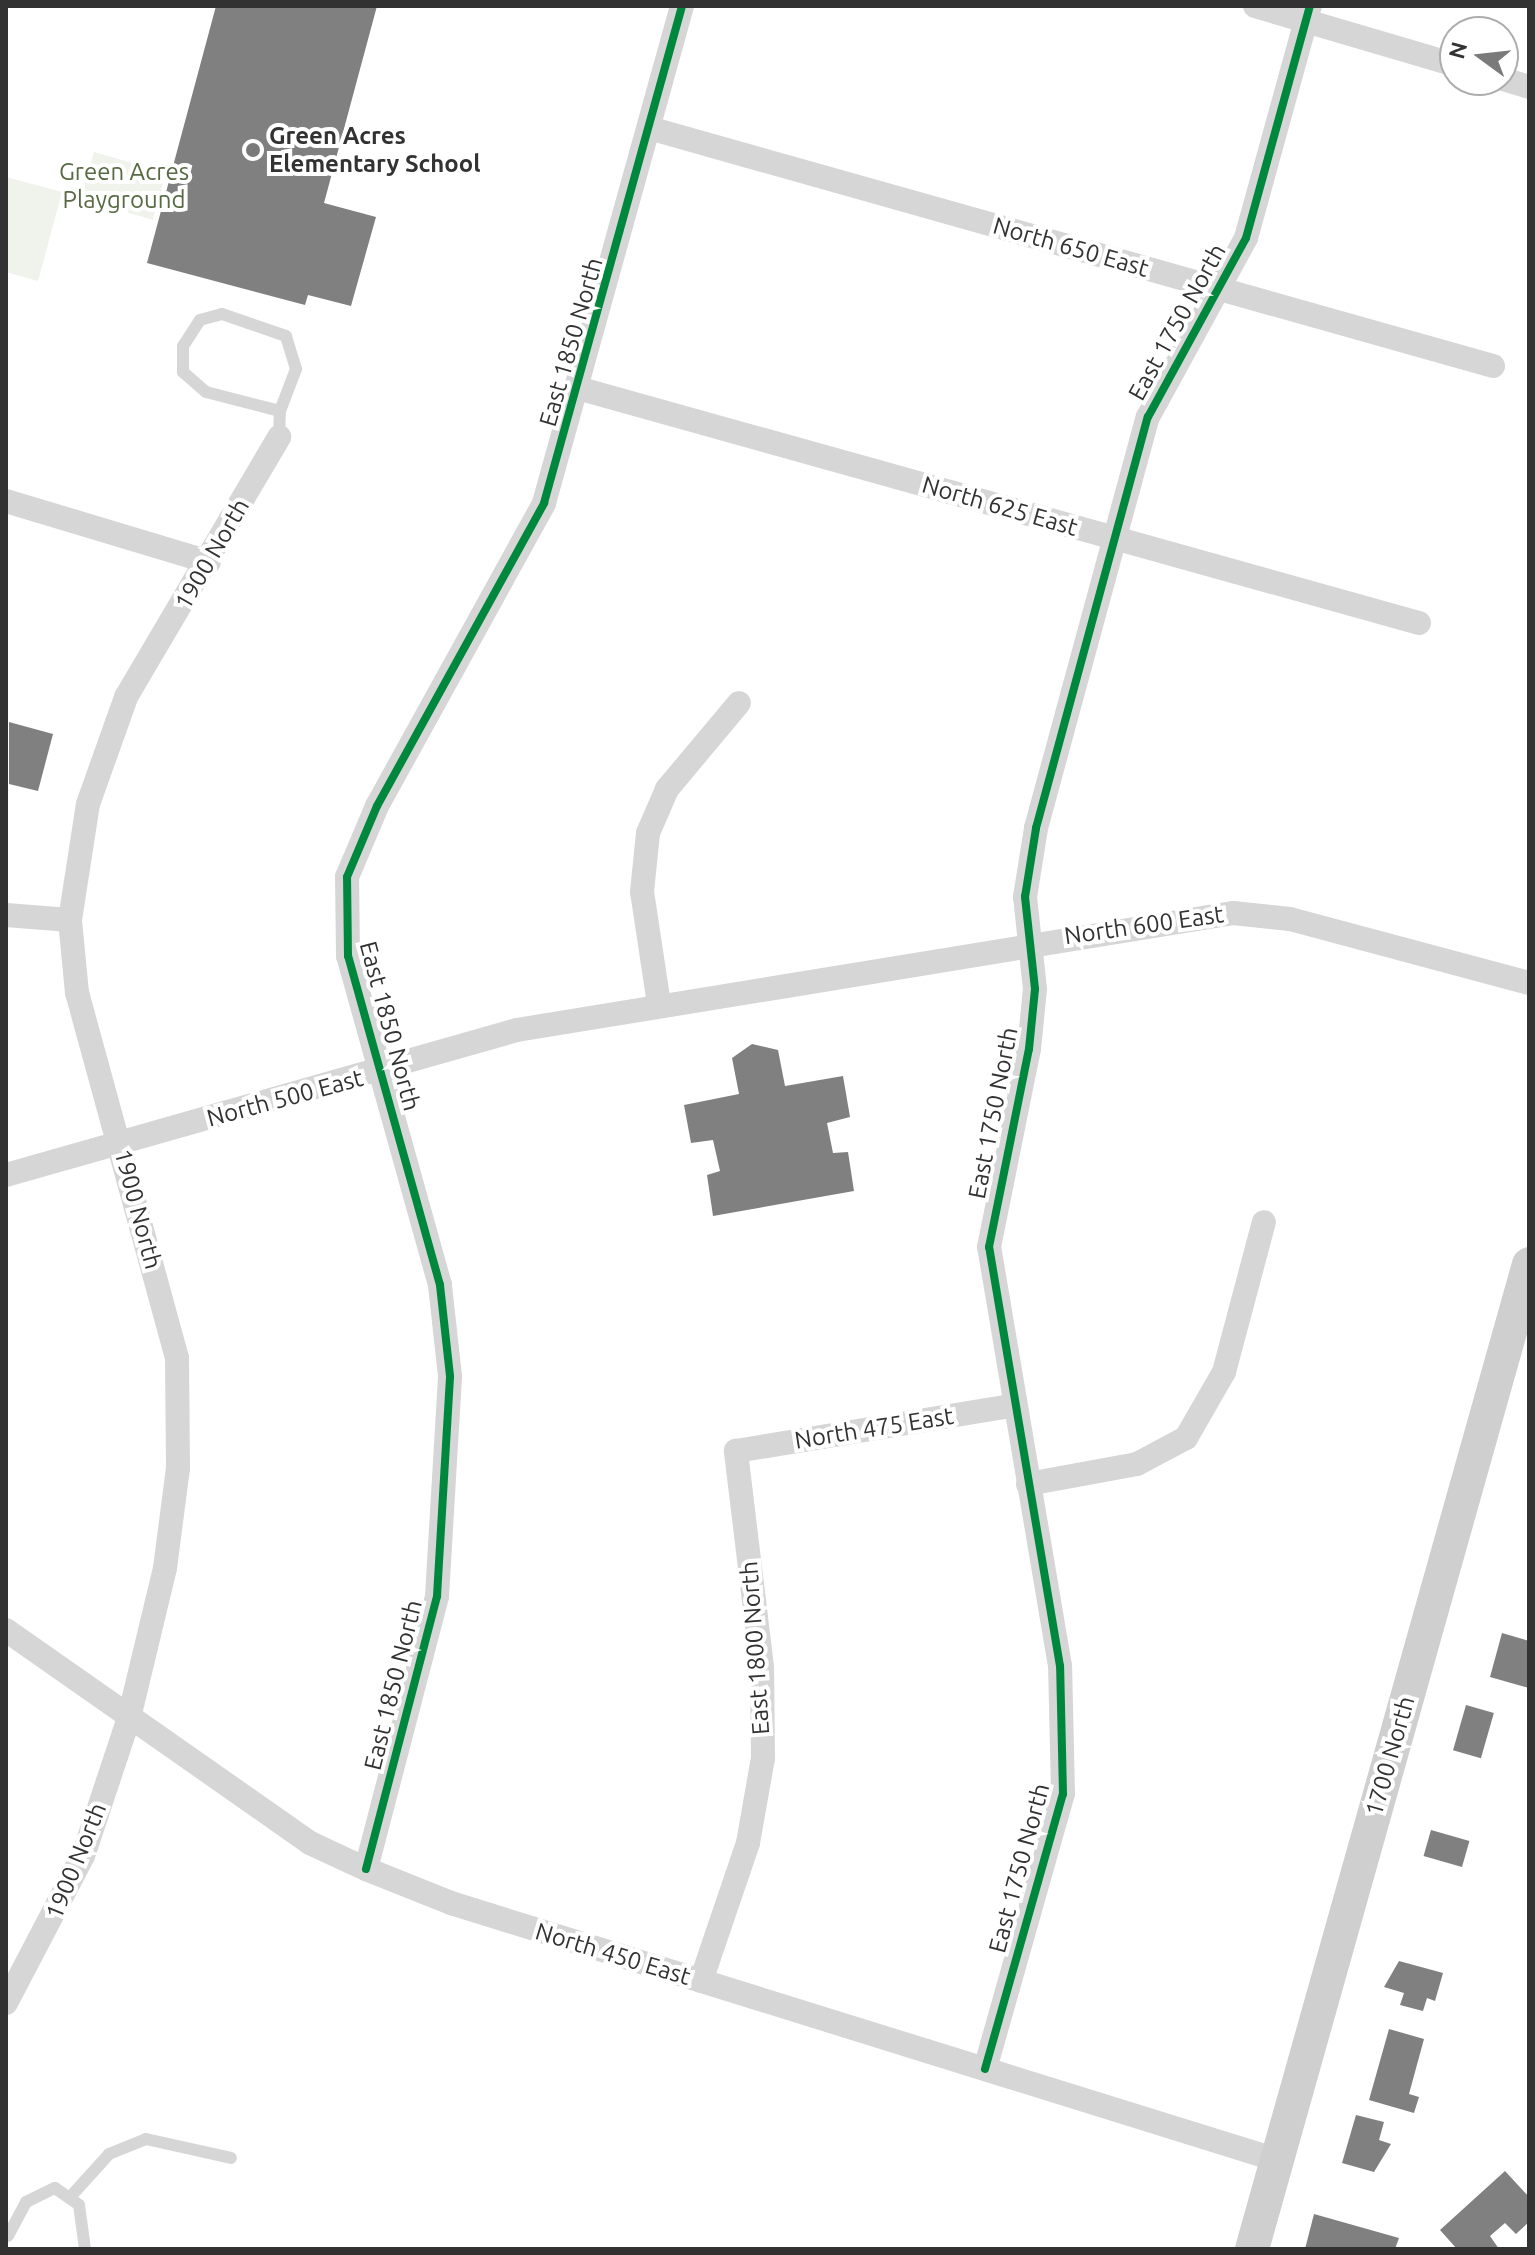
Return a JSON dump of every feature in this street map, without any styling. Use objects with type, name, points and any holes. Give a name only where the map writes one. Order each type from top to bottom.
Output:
[{"type":"street","name":"East 1850 North","points":[[366,1869],[437,1596],[451,1447],[440,1285],[348,956],[347,877],[377,806],[544,503],[581,389],[682,6]]},
{"type":"street","points":[[1255,6],[1308,13],[1439,59]]},
{"type":"street","name":"East 1750 North","points":[[985,2069],[1063,1794],[1060,1666],[1012,1406],[989,1247],[1029,1049],[1031,941],[1025,897],[1036,828],[1148,417],[1246,238],[1308,13]]},
{"type":"street","name":"North 650 East","points":[[649,128],[1493,366]]},
{"type":"street","name":"North 625 East","points":[[581,389],[1419,623]]},
{"type":"street","name":"1900 North","points":[[7,2000],[83,1856],[129,1718],[165,1568],[178,1468],[177,1358],[121,1143],[77,993],[70,920],[88,804],[126,697],[209,562],[279,437]]},
{"type":"street","points":[[6,501],[209,562]]},
{"type":"street","points":[[659,1004],[642,892],[648,833],[667,789],[739,703]]},
{"type":"street","name":"North 600 East","points":[[659,1004],[1031,941],[1233,913],[1290,919],[1529,983]]},
{"type":"street","points":[[6,915],[70,920]]},
{"type":"street","name":"North 500 East","points":[[6,1175],[380,1072],[517,1030],[659,1004]]},
{"type":"street","points":[[1028,1484],[1137,1464],[1186,1438],[1224,1372],[1264,1222]]},
{"type":"street","name":"1700 North","points":[[1252,2249],[1529,1264]]},
{"type":"street","name":"North 475 East","points":[[736,1451],[1012,1406]]},
{"type":"street","name":"East 1800 North","points":[[701,1981],[748,1843],[763,1758],[762,1667],[736,1451]]},
{"type":"street","name":"North 450 East","points":[[6,1630],[310,1843],[366,1869],[701,1981],[1277,2160]]},
{"type":"lane","points":[[279,437],[280,411],[296,369],[286,336],[222,314],[200,320],[183,346],[183,372],[206,392],[280,411]]},
{"type":"lane","points":[[72,2195],[109,2154],[146,2139],[231,2158]]},
{"type":"lane","points":[[8,2236],[34,2196],[55,2188],[72,2195]]},
{"type":"lane","points":[[72,2195],[85,2249]]},
{"type":"green space","name":"Green Acres Playground","points":[[94,152],[166,173],[153,220],[80,199]]},
{"type":"green space","points":[[6,177],[62,192],[38,281],[6,272]]},
{"type":"building","name":"Green Acres Elementary School","points":[[216,6],[377,6],[324,203],[376,217],[351,306],[308,295],[305,305],[147,263]]},
{"type":"building","points":[[9,722],[53,734],[38,791],[9,784]]},
{"type":"building","points":[[752,1044],[778,1050],[785,1086],[843,1076],[850,1117],[827,1123],[833,1153],[848,1152],[854,1191],[713,1216],[707,1175],[720,1171],[713,1140],[691,1143],[684,1105],[739,1094],[732,1058]]},
{"type":"building","points":[[1502,1633],[1529,1641],[1529,1688],[1490,1677]]},
{"type":"building","points":[[1466,1705],[1494,1713],[1481,1758],[1453,1750]]},
{"type":"building","points":[[1431,1830],[1469,1841],[1462,1867],[1424,1856]]},
{"type":"building","points":[[1399,1961],[1443,1973],[1435,2001],[1427,1998],[1423,2011],[1400,2005],[1404,1993],[1384,1987]]},
{"type":"building","points":[[1389,2029],[1424,2039],[1409,2094],[1419,2097],[1414,2113],[1369,2100]]},
{"type":"building","points":[[1356,2115],[1384,2122],[1379,2140],[1391,2144],[1374,2172],[1342,2163]]},
{"type":"building","points":[[1505,2171],[1529,2197],[1529,2222],[1516,2234],[1505,2223],[1490,2236],[1499,2249],[1457,2249],[1440,2230]]},
{"type":"building","points":[[1314,2214],[1399,2238],[1395,2249],[1305,2249]]},
{"type":"cycle path","points":[[366,1869],[437,1596],[450,1376],[440,1285],[348,956],[347,877],[377,806],[544,503],[682,6]]},
{"type":"cycle path","points":[[985,2069],[1063,1794],[1060,1666],[989,1247],[1029,1049],[1035,989],[1025,897],[1036,828],[1148,417],[1246,238],[1310,6]]},
{"type":"place","name":"Green Acres Elementary School","points":[[253,150]]}]
